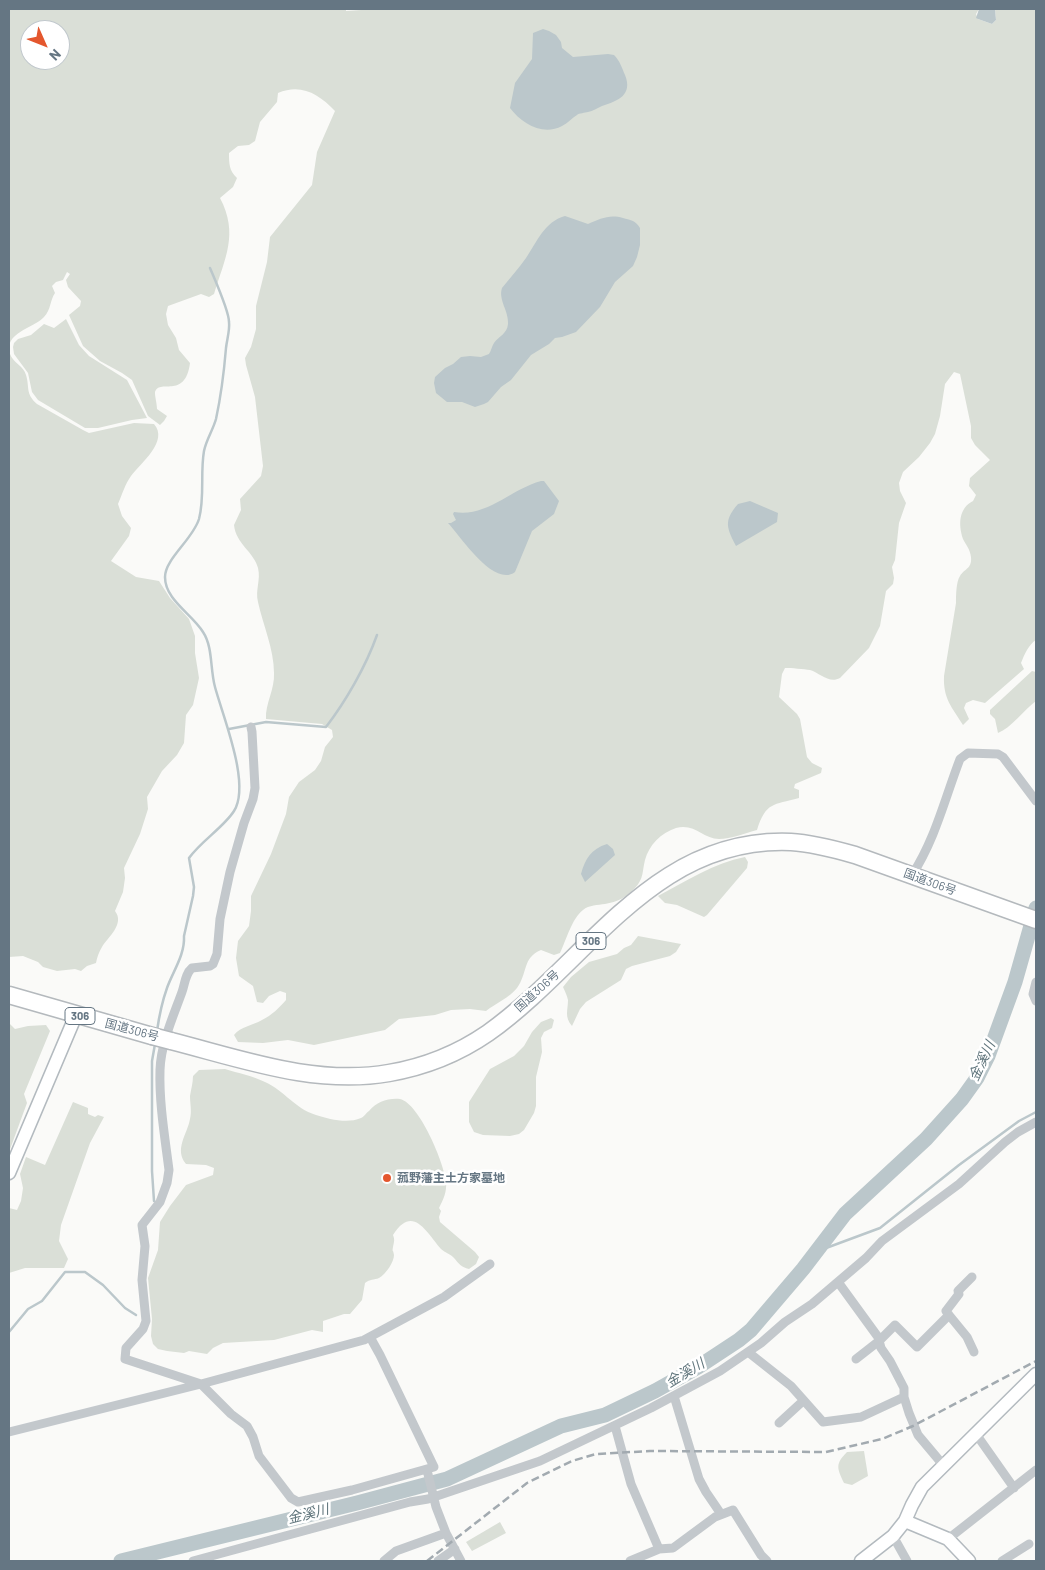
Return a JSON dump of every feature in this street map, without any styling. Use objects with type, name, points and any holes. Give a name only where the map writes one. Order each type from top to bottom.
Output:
[{"type":"highway","name":"国道306号","points":[[9,995],[152,1036],[288,1071],[351,1077],[410,1069],[457,1051],[488,1033],[537,992],[648,889],[682,867],[708,855],[748,844],[805,843],[854,855],[1036,920]]},
{"type":"street","points":[[251,727],[254,793],[230,872],[220,919],[216,959],[210,966],[192,968],[188,972],[171,1019],[164,1048],[160,1069],[162,1114],[169,1170],[168,1178],[160,1202],[142,1225],[145,1246],[142,1280],[146,1321],[144,1329],[129,1344],[125,1352],[125,1359],[201,1384],[231,1414],[247,1426],[259,1456],[280,1485],[295,1501],[427,1472],[434,1467],[370,1337]]},
{"type":"street","points":[[912,875],[922,858],[960,759],[964,755],[968,753],[998,754],[1003,756],[1036,801]]},
{"type":"street","points":[[1036,982],[1033,994],[1036,1002]]},
{"type":"street","points":[[9,1173],[76,1015]]},
{"type":"street","points":[[193,1561],[433,1496],[540,1461],[674,1396],[720,1370],[749,1350],[838,1282],[882,1242],[959,1184],[1005,1142],[1036,1122]]},
{"type":"street","points":[[9,1432],[201,1384],[370,1337],[444,1297],[490,1264]]},
{"type":"street","points":[[972,1277],[958,1291],[958,1294],[946,1311],[967,1337],[974,1352]]},
{"type":"street","points":[[838,1282],[878,1336],[881,1348],[904,1388],[904,1397],[918,1435],[944,1466]]},
{"type":"street","points":[[856,1359],[879,1341],[895,1325],[917,1347],[949,1315]]},
{"type":"street","points":[[749,1350],[790,1386],[823,1422],[862,1417],[904,1397]]},
{"type":"street","points":[[861,1561],[893,1536],[905,1521],[922,1487],[1033,1376],[1036,1364]]},
{"type":"street","points":[[674,1396],[699,1478],[721,1514]]},
{"type":"street","points":[[779,1423],[803,1401]]},
{"type":"street","points":[[615,1426],[631,1484],[659,1549]]},
{"type":"street","points":[[976,1434],[1014,1488]]},
{"type":"street","points":[[948,1539],[1036,1470]]},
{"type":"street","points":[[427,1472],[446,1533],[461,1561]]},
{"type":"street","points":[[630,1561],[659,1549],[673,1548],[721,1514],[734,1510],[761,1555],[767,1561]]},
{"type":"street","points":[[905,1521],[948,1539],[969,1561]]},
{"type":"street","points":[[384,1561],[396,1551],[446,1533]]},
{"type":"street","points":[[893,1536],[907,1561]]},
{"type":"street","points":[[1002,1561],[1029,1544]]},
{"type":"street","points":[[438,1561],[455,1549]]},
{"type":"shaded area","points":[[9,9],[346,9],[346,11],[362,9],[979,9],[976,14],[978,19],[992,24],[996,20],[995,9],[1036,9],[1036,640],[1029,647],[1022,660],[1021,663],[1024,669],[985,703],[973,700],[966,703],[964,708],[969,719],[963,725],[947,697],[944,676],[956,603],[956,589],[960,576],[971,561],[970,552],[961,533],[960,522],[962,512],[976,495],[969,486],[970,478],[990,460],[975,445],[971,438],[971,426],[960,374],[954,372],[945,384],[935,434],[919,457],[903,472],[899,483],[900,491],[906,503],[899,523],[895,560],[892,567],[893,584],[886,591],[880,626],[869,648],[836,680],[828,679],[814,671],[804,669],[785,668],[782,674],[779,697],[800,719],[807,757],[812,763],[822,768],[821,773],[795,784],[794,788],[799,790],[799,798],[767,809],[757,830],[724,839],[708,837],[694,829],[683,827],[665,833],[649,849],[641,878],[632,891],[618,900],[585,908],[572,924],[560,953],[554,955],[541,950],[535,953],[528,962],[517,988],[486,1011],[470,1009],[451,1010],[435,1015],[399,1019],[385,1030],[314,1045],[288,1040],[263,1043],[238,1042],[234,1035],[243,1028],[269,1016],[286,1000],[286,993],[280,991],[269,996],[263,1003],[257,1002],[253,986],[239,976],[236,958],[238,941],[249,926],[251,896],[271,854],[286,814],[289,797],[299,782],[315,770],[321,761],[325,747],[333,737],[332,730],[322,724],[266,719],[274,679],[274,664],[257,598],[259,572],[253,557],[241,543],[235,532],[234,525],[241,510],[240,499],[261,476],[263,466],[255,397],[245,358],[251,347],[256,329],[256,306],[267,262],[270,237],[312,185],[317,152],[335,111],[323,100],[309,92],[294,89],[278,93],[277,102],[260,122],[255,141],[249,145],[238,146],[229,153],[231,170],[237,178],[233,187],[220,198],[229,223],[226,257],[214,294],[209,297],[201,294],[168,306],[166,314],[168,325],[176,338],[179,350],[190,363],[187,375],[183,381],[178,385],[161,387],[155,393],[157,409],[167,416],[160,425],[148,416],[132,380],[100,361],[83,346],[69,315],[80,306],[81,301],[68,287],[66,280],[70,274],[67,272],[63,280],[56,282],[52,286],[55,293],[44,317],[11,341],[9,347]]},
{"type":"shaded area","points":[[979,9],[995,9],[996,20],[992,24],[976,18]]},
{"type":"shaded area","points":[[543,29],[556,35],[561,42],[562,48],[573,57],[614,55],[621,65],[627,82],[627,88],[622,96],[592,111],[578,114],[564,125],[555,129],[548,130],[533,127],[515,114],[510,108],[515,83],[532,59],[533,33]]},
{"type":"shaded area","points":[[565,216],[588,224],[613,217],[634,222],[640,228],[640,245],[633,266],[615,282],[600,307],[576,332],[555,338],[531,355],[511,380],[501,387],[488,402],[475,407],[462,402],[447,402],[436,393],[435,377],[461,357],[481,357],[489,354],[494,343],[503,335],[508,324],[501,297],[502,288],[523,262],[546,228]]},
{"type":"shaded area","points":[[66,319],[79,345],[89,356],[127,380],[147,418],[98,428],[85,428],[38,400],[32,392],[28,373],[14,354],[14,343],[18,339],[31,335],[44,324],[54,328]]},
{"type":"shaded area","points":[[9,347],[11,357],[25,372],[29,393],[33,400],[83,430],[89,433],[134,423],[154,424],[158,431],[156,444],[152,452],[129,479],[118,504],[122,516],[131,528],[129,536],[111,561],[136,577],[159,581],[170,598],[189,619],[195,636],[195,653],[199,678],[193,705],[186,715],[184,743],[177,755],[162,771],[147,797],[148,809],[140,834],[124,868],[123,892],[115,911],[118,921],[115,930],[101,949],[96,963],[87,966],[81,971],[75,969],[57,971],[43,967],[38,962],[23,956],[9,957]]},
{"type":"shaded area","points":[[544,481],[559,501],[554,514],[532,531],[515,572],[507,575],[498,573],[488,567],[478,559],[448,523],[456,520],[454,512],[466,513],[477,511]]},
{"type":"shaded area","points":[[750,501],[778,513],[777,522],[736,546],[730,534],[728,520],[738,504]]},
{"type":"shaded area","points":[[1032,671],[1036,672],[1036,701],[1008,727],[998,733],[995,719],[990,714],[990,710]]},
{"type":"shaded area","points":[[607,844],[613,849],[615,855],[585,882],[581,874],[584,864],[593,852]]},
{"type":"shaded area","points":[[745,857],[748,862],[747,868],[704,917],[677,905],[665,903],[658,896],[711,868]]},
{"type":"shaded area","points":[[638,936],[681,944],[676,952],[670,956],[626,969],[621,980],[586,1002],[580,1009],[572,1026],[567,1016],[568,1000],[563,987],[571,977],[589,962],[617,954],[631,945]]},
{"type":"shaded area","points":[[551,1018],[554,1020],[552,1028],[544,1032],[541,1038],[542,1052],[536,1077],[536,1106],[524,1130],[519,1134],[510,1136],[483,1135],[474,1132],[469,1122],[469,1102],[490,1069],[514,1056],[524,1046],[532,1032],[541,1022]]},
{"type":"shaded area","points":[[9,1023],[15,1029],[46,1025],[50,1031],[24,1094],[27,1103],[9,1152]]},
{"type":"shaded area","points":[[225,1069],[265,1082],[308,1112],[332,1119],[356,1120],[363,1117],[375,1105],[387,1100],[400,1099],[407,1103],[423,1122],[430,1135],[445,1174],[446,1190],[439,1208],[441,1211],[440,1222],[475,1252],[479,1257],[476,1264],[469,1269],[462,1266],[441,1249],[419,1224],[413,1221],[407,1222],[400,1226],[393,1235],[394,1258],[387,1271],[379,1278],[365,1283],[362,1300],[350,1314],[344,1314],[323,1321],[323,1332],[312,1330],[274,1340],[223,1343],[213,1348],[207,1354],[158,1349],[153,1344],[151,1336],[152,1319],[148,1278],[158,1250],[160,1222],[186,1185],[213,1175],[214,1168],[206,1165],[186,1164],[181,1153],[182,1142],[191,1116],[190,1096],[193,1076],[199,1070]]},
{"type":"shaded area","points":[[73,1102],[88,1108],[88,1114],[95,1117],[98,1115],[104,1117],[90,1143],[61,1225],[59,1241],[68,1259],[64,1268],[25,1268],[9,1273],[9,1208],[17,1210],[21,1201],[23,1188],[20,1174],[26,1157],[45,1165]]},
{"type":"shaded area","points":[[864,1451],[868,1476],[852,1485],[844,1483],[838,1466],[840,1460],[847,1452]]},
{"type":"shaded area","points":[[500,1522],[506,1533],[472,1551],[466,1542]]},
{"type":"waterway","points":[[157,1031],[165,993],[183,950],[184,936],[193,896],[194,887],[189,858],[230,817],[238,799],[238,768],[213,680],[208,644],[198,625],[169,593],[165,577],[169,563],[191,534],[199,519],[202,502],[204,451],[216,419],[221,393],[229,322],[224,303],[210,268]]},
{"type":"waterway","points":[[229,729],[266,722],[326,727],[355,683],[377,635]]},
{"type":"waterway","name":"金溪川","points":[[121,1561],[447,1479],[561,1426],[605,1415],[655,1391],[698,1367],[739,1340],[751,1330],[803,1269],[845,1214],[926,1139],[962,1099],[977,1078],[988,1056],[1015,982],[1036,908]]},
{"type":"waterway","points":[[154,1201],[152,1171],[152,1061],[155,1044]]},
{"type":"waterway","points":[[818,1251],[880,1228],[959,1165],[1019,1121],[1036,1112]]},
{"type":"waterway","points":[[9,1332],[28,1309],[42,1301],[65,1272],[85,1272],[103,1285],[125,1308],[136,1315]]},
{"type":"railway","points":[[427,1561],[527,1483],[572,1461],[596,1454],[650,1451],[826,1452],[882,1439],[913,1426],[1036,1361]]},
{"type":"place","name":"菰野藩主土方家墓地","points":[[387,1178]]}]
